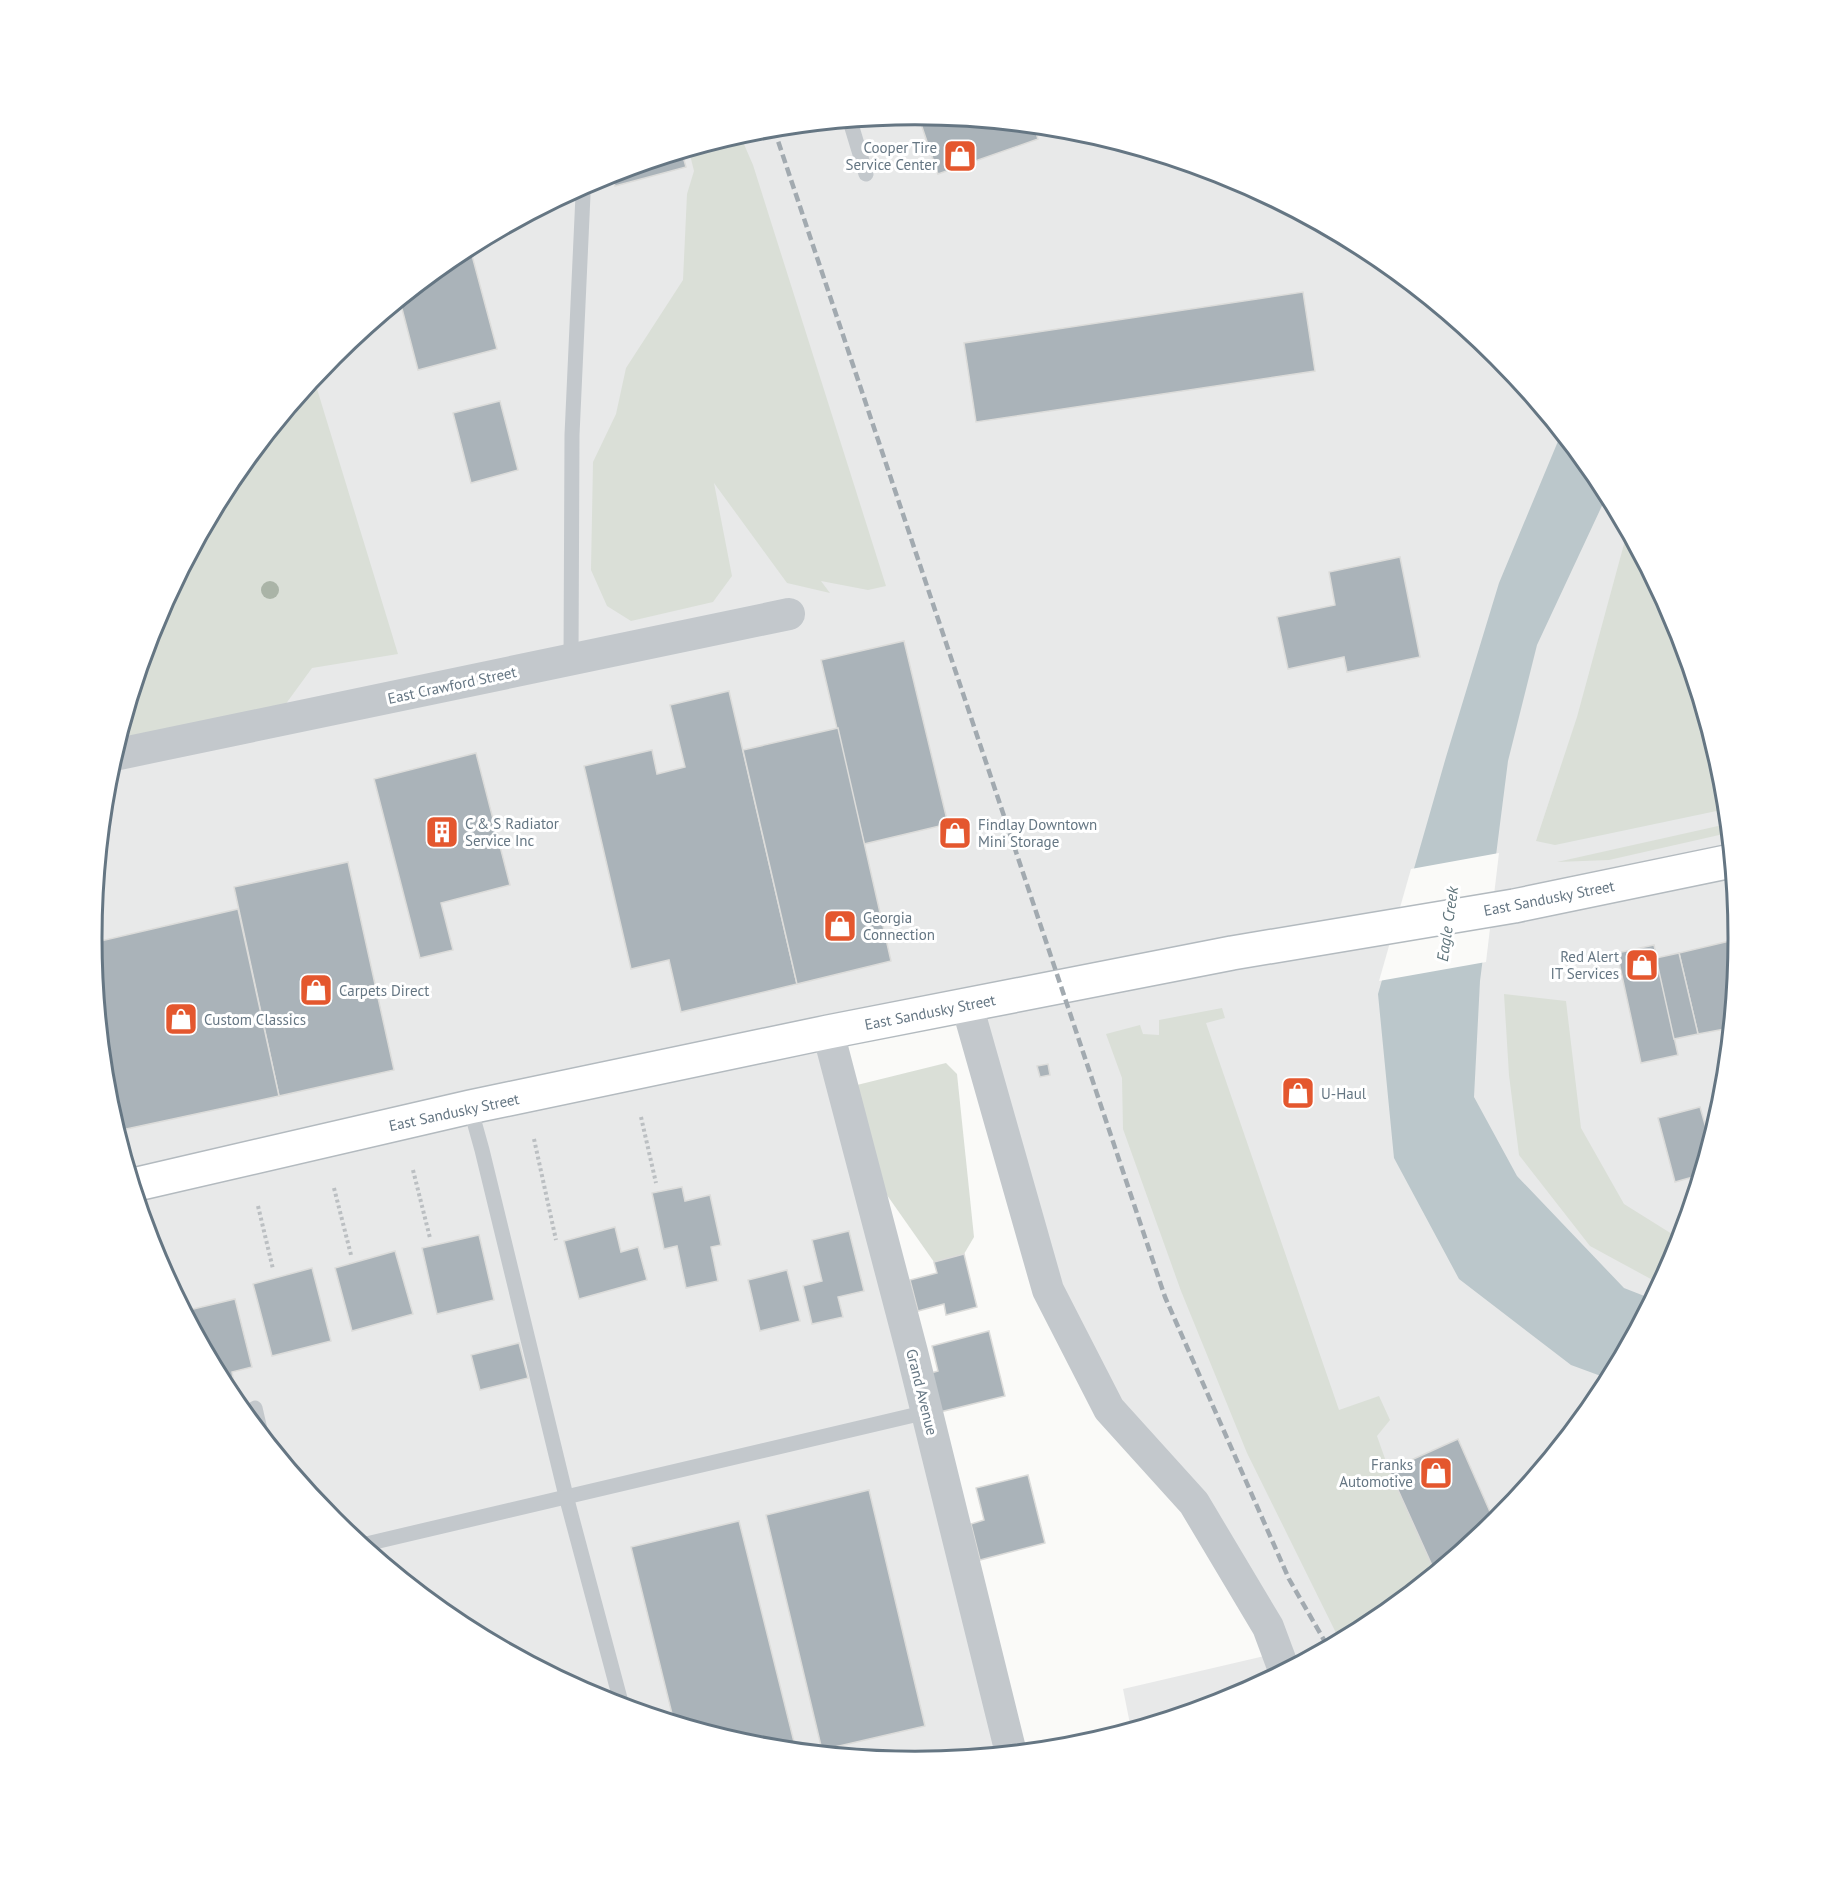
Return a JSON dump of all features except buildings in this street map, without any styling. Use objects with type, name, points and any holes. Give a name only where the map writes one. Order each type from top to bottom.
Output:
[{"type":"main road","name":"East Sandusky Street","points":[[140,1184],[470,1107],[828,1032],[1232,953],[1514,906],[1724,862]]},
{"type":"street","name":"East Crawford Street","points":[[124,753],[789,614]]},
{"type":"street","points":[[967,1005],[1048,1290],[1109,1409],[1194,1503],[1268,1627],[1282,1664]]},
{"type":"street","name":"Grand Avenue","points":[[828,1032],[927,1412],[1010,1746]]},
{"type":"lane","points":[[852,128],[866,174]]},
{"type":"lane","points":[[571,660],[572,435],[583,196]]},
{"type":"lane","points":[[470,1107],[566,1496],[619,1695]]},
{"type":"lane","points":[[255,1408],[256,1414]]},
{"type":"lane","points":[[371,1543],[927,1412]]},
{"type":"path","points":[[642,1117],[656,1183]]},
{"type":"path","points":[[534,1139],[556,1239]]},
{"type":"path","points":[[413,1170],[430,1238]]},
{"type":"path","points":[[334,1188],[351,1255]]},
{"type":"path","points":[[258,1206],[273,1269]]},
{"type":"shaded area","points":[[915,125],[1021,132],[1125,153],[1176,169],[1226,187],[1322,234],[1410,294],[1451,327],[1526,402],[1560,444],[1591,487],[1619,532],[1644,579],[1685,677],[1700,728],[1721,832],[1726,885],[1728,938],[1721,1045],[1700,1149],[1685,1200],[1666,1250],[1619,1345],[1591,1390],[1526,1475],[1451,1550],[1367,1614],[1322,1643],[1226,1690],[1130,1723],[1123,1689],[1277,1653],[1268,1627],[1109,1409],[1048,1290],[967,1005],[828,1033],[1007,1746],[968,1750],[862,1750],[809,1745],[756,1736],[705,1724],[604,1690],[508,1643],[420,1583],[379,1550],[304,1475],[239,1390],[186,1298],[145,1200],[130,1149],[109,1045],[102,938],[109,832],[130,728],[145,677],[164,627],[211,532],[239,487],[304,402],[379,327],[420,294],[509,234],[555,209],[604,187],[705,153],[809,132],[862,127]]},
{"type":"shaded area","points":[[744,144],[753,165],[886,586],[868,590],[821,581],[830,593],[787,583],[714,483],[732,576],[713,602],[631,621],[607,606],[591,570],[593,462],[616,414],[626,368],[683,280],[687,194],[694,171],[691,158]]},
{"type":"shaded area","points":[[317,388],[398,654],[312,668],[285,705],[127,739],[145,677],[164,627],[211,532],[239,487],[270,444]]},
{"type":"shaded area","points":[[1624,542],[1666,627],[1685,677],[1700,728],[1717,811],[1555,845],[1536,841],[1577,717]]},
{"type":"shaded area","points":[[1720,826],[1721,835],[1609,860],[1557,862]]},
{"type":"shaded area","points":[[1504,994],[1566,1001],[1581,1128],[1624,1204],[1672,1234],[1652,1280],[1590,1246],[1519,1155],[1509,1075]]},
{"type":"shaded area","points":[[1222,1008],[1225,1018],[1206,1023],[1339,1410],[1379,1396],[1390,1420],[1377,1436],[1389,1470],[1432,1565],[1336,1634],[1247,1453],[1181,1291],[1123,1129],[1122,1078],[1106,1034],[1140,1025],[1143,1034],[1159,1035],[1159,1020]]},
{"type":"shaded area","points":[[946,1063],[957,1074],[974,1237],[964,1254],[934,1262],[882,1188],[857,1085]]},
{"type":"water","name":"Eagle Creek","points":[[1558,441],[1602,505],[1537,645],[1508,761],[1480,981],[1474,1097],[1517,1176],[1624,1288],[1645,1296],[1600,1376],[1571,1365],[1459,1279],[1394,1158],[1378,994],[1499,583]]},
{"type":"pier","points":[[1499,853],[1486,962],[1379,981],[1411,869]]},
{"type":"railway","points":[[777,137],[1165,1297],[1289,1579],[1325,1641]]},
{"type":"place","name":"Cooper Tire Service Center","points":[[960,156]]},
{"type":"place","name":"C & S Radiator Service Inc","points":[[442,832]]},
{"type":"place","name":"Findlay Downtown Mini Storage","points":[[955,833]]},
{"type":"place","name":"Georgia Connection","points":[[840,926]]},
{"type":"place","name":"Red Alert IT Services","points":[[1642,965]]},
{"type":"place","name":"Carpets Direct","points":[[316,990]]},
{"type":"place","name":"Custom Classics","points":[[181,1019]]},
{"type":"place","name":"U-Haul","points":[[1298,1093]]},
{"type":"place","name":"Franks Automotive","points":[[1436,1473]]}]
